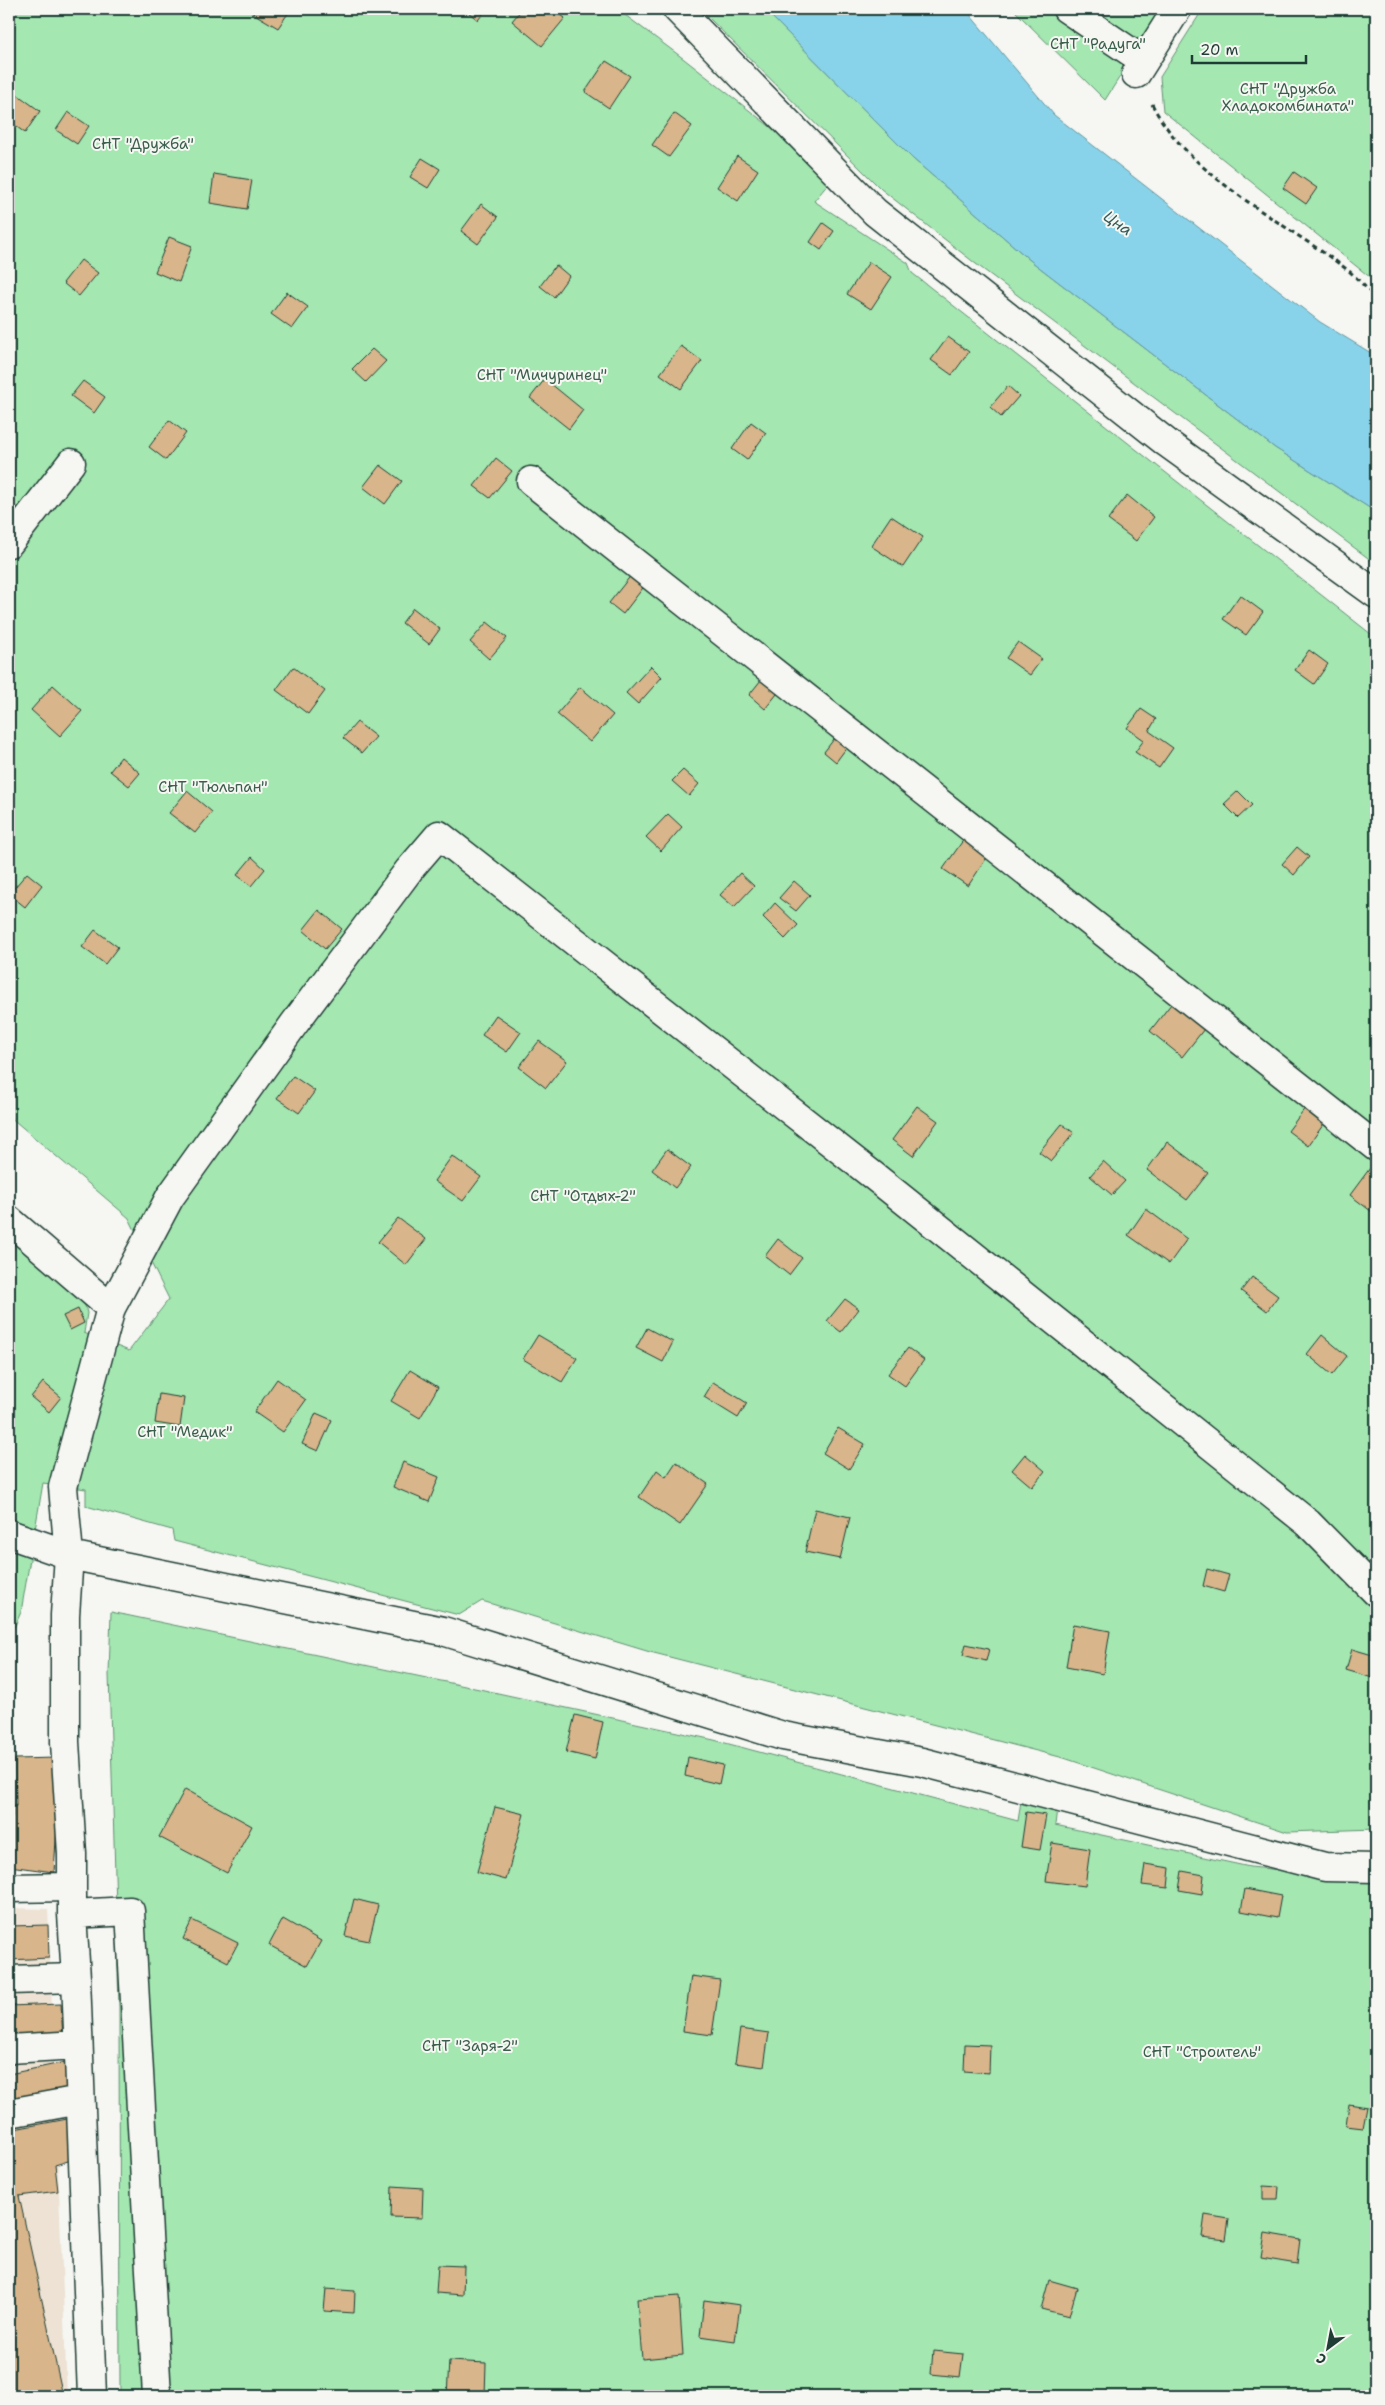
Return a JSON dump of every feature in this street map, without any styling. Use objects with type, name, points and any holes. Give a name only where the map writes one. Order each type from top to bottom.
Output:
[{"type":"lane","points":[[677,9],[876,212],[1167,443],[1376,594]]},
{"type":"lane","points":[[1067,9],[1140,67],[1177,9]]},
{"type":"lane","points":[[9,542],[71,463]]},
{"type":"lane","points":[[531,481],[1376,1146]]},
{"type":"lane","points":[[92,2396],[65,1742],[66,1615],[69,1555],[62,1487],[111,1308],[170,1197],[305,1008],[409,870],[439,835],[883,1183],[1308,1523],[1376,1592]]},
{"type":"lane","points":[[9,1220],[111,1308]]},
{"type":"lane","points":[[9,1534],[69,1555],[443,1631],[783,1736],[922,1762],[1325,1867],[1376,1868]]},
{"type":"lane","points":[[9,1888],[72,1887]]},
{"type":"lane","points":[[72,1914],[130,1910],[157,2396]]},
{"type":"lane","points":[[9,1980],[76,1978]]},
{"type":"lane","points":[[9,2049],[78,2045]]},
{"type":"lane","points":[[9,2114],[80,2100]]},
{"type":"path","points":[[1140,67],[1158,115],[1184,150],[1286,229],[1349,272],[1376,298]]},
{"type":"shaded area","points":[[9,1908],[48,1909],[67,2396],[9,2396]]},
{"type":"green space","points":[[9,9],[617,9],[834,177],[814,201],[908,263],[912,273],[1376,638],[1376,1829],[1287,1832],[1064,1758],[650,1652],[482,1601],[459,1615],[174,1541],[172,1530],[86,1506],[86,1489],[43,1483],[21,1612],[9,1639],[9,1239],[84,1302],[87,1313],[84,1333],[129,1351],[169,1299],[129,1218],[9,1116]]},
{"type":"green space","points":[[700,9],[764,9],[912,158],[1031,261],[1275,448],[1376,512],[1376,564],[976,264],[881,189]]},
{"type":"green space","name":"СНТ \"Радуга\"","points":[[1013,9],[1163,9],[1105,100]]},
{"type":"green space","name":"СНТ \"Дружба Хладокомбината\"","points":[[1203,9],[1376,9],[1376,282],[1163,111],[1160,77]]},
{"type":"green space","name":"СНТ \"Заря-2\"","points":[[111,1612],[714,1740],[1018,1821],[1021,1801],[1057,1808],[1055,1825],[1250,1867],[1376,1879],[1376,2396],[120,2396],[119,2007],[109,1674]]},
{"type":"water","name":"Цна","points":[[764,9],[965,9],[1054,115],[1320,322],[1376,356],[1376,512],[1275,448],[1031,261],[912,158]]},
{"type":"building","points":[[253,9],[291,9],[278,28],[251,12]]},
{"type":"building","points":[[464,9],[487,9],[478,20]]},
{"type":"building","points":[[522,9],[553,9],[565,18],[542,46],[512,21]]},
{"type":"building","points":[[606,61],[630,76],[609,108],[585,92]]},
{"type":"building","points":[[18,95],[40,111],[25,133],[9,121],[9,108]]},
{"type":"building","points":[[68,112],[89,126],[77,144],[56,130]]},
{"type":"building","points":[[674,113],[692,126],[669,157],[652,145]]},
{"type":"building","points":[[737,156],[758,170],[738,201],[717,187]]},
{"type":"building","points":[[422,158],[440,169],[428,188],[410,177]]},
{"type":"building","points":[[1294,172],[1317,188],[1306,204],[1283,188]]},
{"type":"building","points":[[214,174],[252,180],[247,209],[210,203]]},
{"type":"building","points":[[481,204],[498,217],[478,244],[461,231]]},
{"type":"building","points":[[823,223],[834,231],[821,250],[810,242]]},
{"type":"building","points":[[169,237],[192,246],[179,282],[155,272]]},
{"type":"building","points":[[81,260],[98,273],[79,296],[63,283]]},
{"type":"building","points":[[869,262],[892,277],[871,309],[847,294]]},
{"type":"building","points":[[556,265],[569,276],[554,297],[540,286]]},
{"type":"building","points":[[287,292],[308,307],[292,329],[271,314]]},
{"type":"building","points":[[948,337],[969,352],[952,375],[931,360]]},
{"type":"building","points":[[681,346],[702,361],[681,389],[660,374]]},
{"type":"building","points":[[372,349],[386,361],[366,382],[352,369]]},
{"type":"building","points":[[545,379],[583,410],[569,429],[530,398]]},
{"type":"building","points":[[83,381],[105,397],[94,413],[71,396]]},
{"type":"building","points":[[1008,386],[1019,396],[1001,417],[990,407]]},
{"type":"building","points":[[169,420],[186,433],[166,460],[149,447]]},
{"type":"building","points":[[751,422],[766,433],[747,460],[732,449]]},
{"type":"building","points":[[496,458],[512,471],[490,498],[474,486]]},
{"type":"building","points":[[380,465],[402,481],[385,504],[363,487]]},
{"type":"building","points":[[1127,495],[1154,517],[1136,541],[1108,520]]},
{"type":"building","points":[[891,516],[923,537],[903,567],[871,546]]},
{"type":"building","points":[[636,569],[649,580],[623,614],[609,603]]},
{"type":"building","points":[[1240,595],[1263,612],[1246,635],[1223,619]]},
{"type":"building","points":[[413,608],[440,629],[429,644],[402,623]]},
{"type":"building","points":[[487,622],[507,638],[489,659],[470,642]]},
{"type":"building","points":[[1018,642],[1042,659],[1030,675],[1006,658]]},
{"type":"building","points":[[1309,650],[1328,664],[1314,684],[1295,670]]},
{"type":"building","points":[[651,666],[662,677],[638,704],[626,693]]},
{"type":"building","points":[[293,667],[325,691],[308,714],[276,690]]},
{"type":"building","points":[[769,670],[785,684],[765,709],[749,695]]},
{"type":"building","points":[[53,685],[82,711],[60,736],[31,710]]},
{"type":"building","points":[[580,687],[613,715],[590,742],[557,714]]},
{"type":"building","points":[[1141,709],[1156,719],[1149,731],[1173,748],[1159,768],[1135,752],[1144,740],[1127,728]]},
{"type":"building","points":[[357,722],[376,737],[362,753],[343,738]]},
{"type":"building","points":[[841,730],[853,739],[836,762],[824,752]]},
{"type":"building","points":[[121,757],[140,773],[129,786],[110,771]]},
{"type":"building","points":[[683,770],[699,784],[689,796],[672,781]]},
{"type":"building","points":[[187,791],[212,812],[195,833],[169,813]]},
{"type":"building","points":[[1238,791],[1252,805],[1238,818],[1224,804]]},
{"type":"building","points":[[668,814],[682,827],[661,851],[646,837]]},
{"type":"building","points":[[964,839],[988,856],[968,886],[943,869]]},
{"type":"building","points":[[1297,847],[1309,857],[1294,875],[1282,864]]},
{"type":"building","points":[[252,857],[265,869],[251,886],[237,875]]},
{"type":"building","points":[[27,873],[42,885],[25,907],[9,894]]},
{"type":"building","points":[[740,873],[754,886],[734,907],[720,895]]},
{"type":"building","points":[[794,881],[810,895],[796,911],[779,898]]},
{"type":"building","points":[[775,903],[798,925],[785,939],[763,917]]},
{"type":"building","points":[[319,910],[342,929],[325,949],[303,930]]},
{"type":"building","points":[[95,930],[118,947],[105,964],[82,947]]},
{"type":"building","points":[[1175,999],[1208,1024],[1182,1057],[1150,1031]]},
{"type":"building","points":[[496,1015],[521,1032],[507,1052],[482,1035]]},
{"type":"building","points":[[539,1041],[567,1061],[546,1088],[519,1067]]},
{"type":"building","points":[[293,1076],[315,1091],[299,1113],[277,1098]]},
{"type":"building","points":[[1311,1100],[1331,1114],[1308,1146],[1288,1131]]},
{"type":"building","points":[[917,1106],[938,1121],[913,1156],[892,1140]]},
{"type":"building","points":[[1062,1124],[1074,1133],[1051,1161],[1039,1152]]},
{"type":"building","points":[[1167,1142],[1208,1173],[1187,1200],[1147,1170]]},
{"type":"building","points":[[667,1149],[691,1167],[675,1188],[652,1170]]},
{"type":"building","points":[[452,1156],[481,1177],[463,1201],[434,1181]]},
{"type":"building","points":[[1376,1160],[1376,1215],[1350,1195]]},
{"type":"building","points":[[1103,1161],[1125,1181],[1112,1195],[1090,1176]]},
{"type":"building","points":[[1146,1209],[1187,1239],[1169,1264],[1128,1235]]},
{"type":"building","points":[[398,1218],[426,1239],[406,1265],[378,1242]]},
{"type":"building","points":[[778,1239],[802,1258],[789,1275],[765,1256]]},
{"type":"building","points":[[1252,1277],[1278,1296],[1267,1311],[1241,1291]]},
{"type":"building","points":[[845,1299],[859,1309],[841,1332],[827,1321]]},
{"type":"building","points":[[78,1309],[84,1323],[70,1330],[63,1316]]},
{"type":"building","points":[[647,1328],[673,1342],[663,1362],[636,1348]]},
{"type":"building","points":[[538,1335],[577,1358],[562,1382],[523,1359]]},
{"type":"building","points":[[1322,1335],[1347,1356],[1332,1375],[1307,1354]]},
{"type":"building","points":[[908,1348],[924,1360],[905,1386],[888,1374]]},
{"type":"building","points":[[410,1370],[438,1387],[420,1418],[391,1401]]},
{"type":"building","points":[[277,1379],[306,1400],[283,1432],[254,1412]]},
{"type":"building","points":[[43,1382],[61,1397],[49,1412],[31,1397]]},
{"type":"building","points":[[713,1382],[747,1403],[738,1418],[704,1397]]},
{"type":"building","points":[[159,1394],[184,1398],[180,1427],[155,1423]]},
{"type":"building","points":[[316,1413],[332,1420],[318,1451],[302,1444]]},
{"type":"building","points":[[838,1428],[865,1444],[849,1469],[823,1453]]},
{"type":"building","points":[[1025,1454],[1045,1471],[1032,1487],[1012,1470]]},
{"type":"building","points":[[403,1462],[439,1477],[429,1502],[393,1487]]},
{"type":"building","points":[[676,1462],[708,1484],[680,1525],[639,1497],[657,1470],[666,1477]]},
{"type":"building","points":[[815,1509],[850,1517],[840,1559],[805,1552]]},
{"type":"building","points":[[1207,1569],[1229,1575],[1224,1592],[1203,1586]]},
{"type":"building","points":[[1073,1624],[1110,1631],[1103,1674],[1066,1667]]},
{"type":"building","points":[[966,1644],[989,1649],[986,1661],[963,1655]]},
{"type":"building","points":[[1352,1649],[1376,1656],[1376,1679],[1346,1670]]},
{"type":"building","points":[[575,1715],[603,1722],[595,1759],[566,1752]]},
{"type":"building","points":[[688,1757],[723,1765],[719,1784],[685,1776]]},
{"type":"building","points":[[56,1758],[58,1807],[54,1872],[9,1866],[9,1817],[12,1817],[12,1806],[16,1806],[15,1759]]},
{"type":"building","points":[[185,1789],[252,1826],[227,1873],[159,1837]]},
{"type":"building","points":[[495,1807],[524,1814],[506,1880],[477,1872]]},
{"type":"building","points":[[1026,1812],[1046,1815],[1040,1850],[1021,1847]]},
{"type":"building","points":[[1052,1843],[1090,1849],[1085,1886],[1046,1881]]},
{"type":"building","points":[[1145,1864],[1170,1868],[1168,1888],[1142,1885]]},
{"type":"building","points":[[1182,1871],[1204,1875],[1202,1894],[1179,1890]]},
{"type":"building","points":[[1245,1889],[1281,1896],[1277,1918],[1241,1911]]},
{"type":"building","points":[[354,1899],[378,1905],[369,1941],[345,1936]]},
{"type":"building","points":[[283,1919],[321,1941],[307,1966],[269,1945]]},
{"type":"building","points":[[192,1920],[238,1943],[228,1962],[183,1939]]},
{"type":"building","points":[[48,1925],[49,1958],[9,1960],[9,1926]]},
{"type":"building","points":[[691,1976],[720,1980],[712,2035],[683,2031]]},
{"type":"building","points":[[61,2004],[63,2039],[9,2040],[9,2006]]},
{"type":"building","points":[[740,2029],[769,2033],[764,2067],[735,2063]]},
{"type":"building","points":[[965,2044],[990,2045],[989,2073],[964,2071]]},
{"type":"building","points":[[66,2062],[72,2094],[9,2107],[9,2074]]},
{"type":"building","points":[[1349,2104],[1367,2107],[1363,2128],[1346,2126]]},
{"type":"building","points":[[78,2117],[81,2157],[55,2165],[58,2191],[19,2196],[63,2396],[9,2396],[9,2130]]},
{"type":"building","points":[[392,2186],[423,2188],[422,2218],[391,2217]]},
{"type":"building","points":[[1263,2186],[1279,2187],[1278,2199],[1263,2199]]},
{"type":"building","points":[[1205,2215],[1229,2219],[1226,2240],[1202,2237]]},
{"type":"building","points":[[1265,2233],[1300,2239],[1297,2264],[1261,2258]]},
{"type":"building","points":[[438,2265],[464,2266],[463,2295],[436,2293]]},
{"type":"building","points":[[1049,2280],[1077,2288],[1069,2316],[1041,2309]]},
{"type":"building","points":[[326,2289],[355,2291],[354,2313],[324,2311]]},
{"type":"building","points":[[679,2296],[683,2355],[642,2359],[637,2299]]},
{"type":"building","points":[[704,2300],[740,2305],[735,2341],[700,2336]]},
{"type":"building","points":[[933,2351],[963,2354],[960,2377],[931,2374]]},
{"type":"building","points":[[449,2361],[486,2363],[485,2396],[447,2396]]},
{"type":"building","points":[[1208,2391],[1208,2396],[1184,2396],[1184,2392]]},
{"type":"building","points":[[206,2393],[241,2396],[206,2396]]},
{"type":"park label","name":"СНТ \"Дружба\"","points":[[143,144]]},
{"type":"park label","name":"СНТ \"Мичуринец\"","points":[[542,375]]},
{"type":"park label","name":"СНТ \"Тюльпан\"","points":[[213,787]]},
{"type":"park label","name":"СНТ \"Отдых-2\"","points":[[583,1196]]},
{"type":"park label","name":"СНТ \"Медик\"","points":[[185,1432]]},
{"type":"park label","name":"СНТ \"Строитель\"","points":[[1202,2052]]}]
